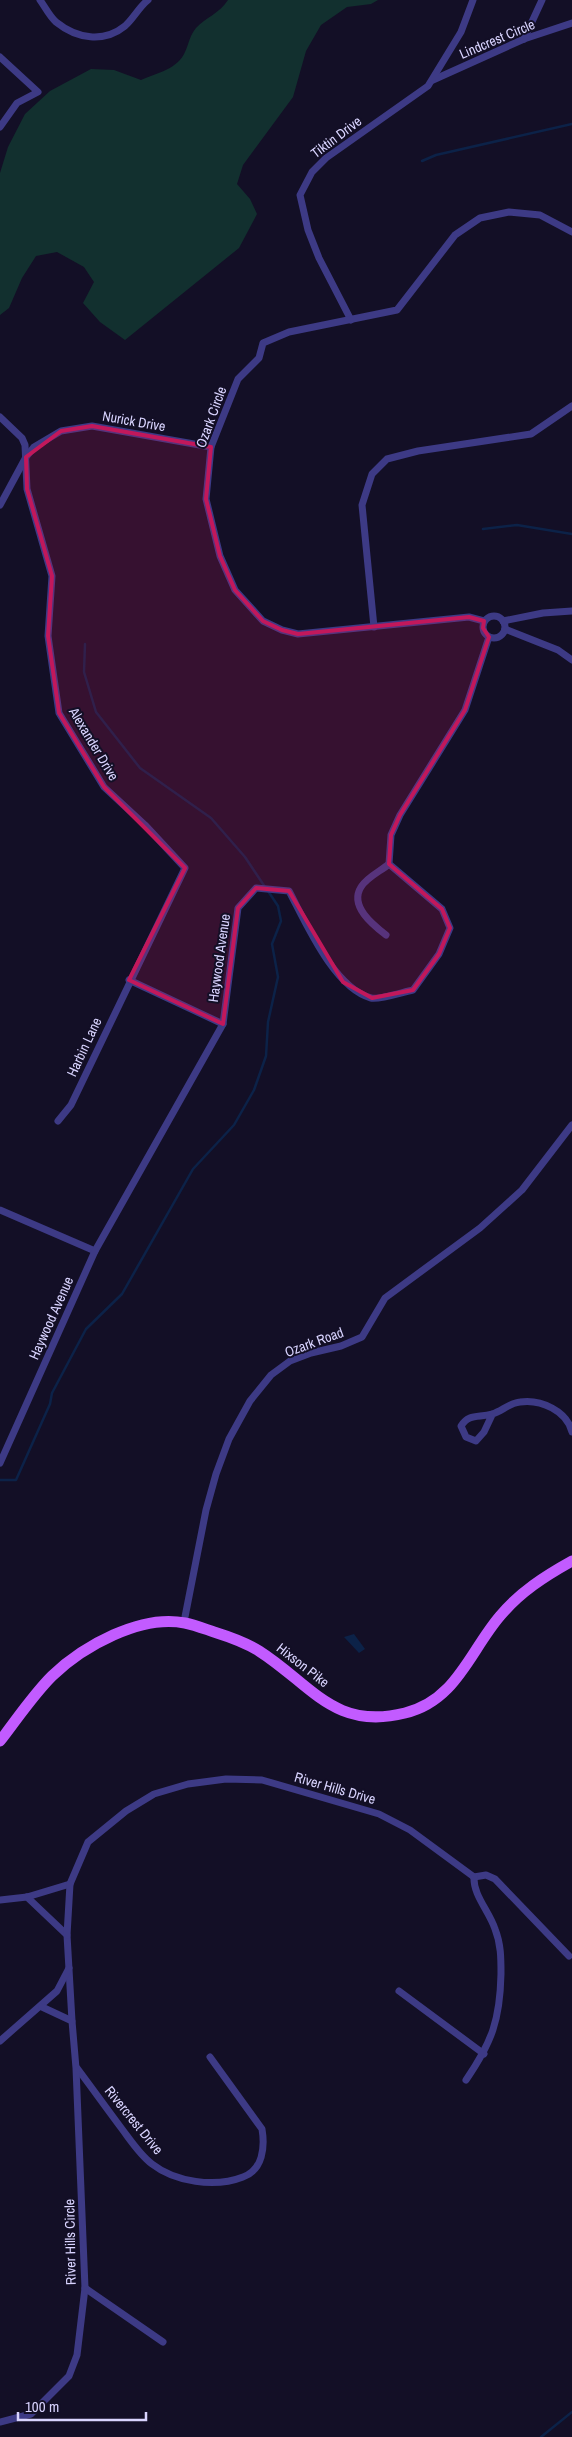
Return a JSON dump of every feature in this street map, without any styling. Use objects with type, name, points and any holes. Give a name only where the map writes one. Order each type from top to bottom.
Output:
[{"type":"main road","name":"Hixson Pike","points":[[0,1741],[52,1677],[82,1651],[126,1630],[161,1622],[184,1622],[236,1639],[260,1651],[315,1695],[343,1711],[369,1718],[404,1714],[420,1709],[438,1698],[460,1677],[498,1617],[514,1600],[543,1578],[572,1561]]},
{"type":"street","points":[[40,0],[56,22],[85,37],[101,38],[113,34],[126,25],[148,0]]},
{"type":"street","name":"Tiktin Drive","points":[[351,320],[319,258],[308,230],[300,195],[312,172],[326,158],[428,86],[461,32],[473,0]]},
{"type":"street","points":[[524,39],[542,0]]},
{"type":"street","name":"Lindcrest Circle","points":[[433,80],[524,39],[572,23]]},
{"type":"street","points":[[0,57],[38,92],[17,103],[0,127]]},
{"type":"street","name":"Ozark Circle","points":[[484,621],[469,617],[298,634],[282,630],[263,621],[236,590],[220,556],[206,499],[211,446],[238,379],[259,358],[263,343],[289,332],[397,310],[455,235],[480,218],[509,212],[540,215],[572,232]]},
{"type":"street","points":[[374,627],[362,505],[372,474],[387,459],[418,451],[531,434],[572,406]]},
{"type":"street","name":"Alexander Drive","points":[[0,417],[22,438],[25,444],[26,490],[52,576],[48,636],[59,713],[104,787],[145,825],[184,868],[129,980]]},
{"type":"street","name":"Nurick Drive","points":[[0,505],[26,457],[34,448],[61,431],[92,426],[211,446]]},
{"type":"street","points":[[489,637],[483,628],[484,621],[494,616],[503,621],[534,614],[572,611]]},
{"type":"street","points":[[489,637],[500,637],[505,629],[503,621]]},
{"type":"street","points":[[505,629],[558,650],[572,660]]},
{"type":"street","points":[[386,935],[368,922],[359,903],[360,888],[389,864],[391,835],[400,815],[465,710],[489,637]]},
{"type":"street","name":"Haywood Avenue","points":[[0,1462],[95,1251],[223,1024],[238,908],[256,888],[289,891],[316,943],[343,982],[372,998],[413,990],[439,954],[450,928],[442,909],[389,864]]},
{"type":"street","points":[[129,980],[223,1024]]},
{"type":"street","name":"Harbin Lane","points":[[58,1122],[71,1105],[129,980]]},
{"type":"street","name":"Ozark Road","points":[[184,1622],[206,1510],[216,1474],[229,1439],[255,1395],[271,1375],[290,1361],[341,1346],[362,1336],[385,1298],[480,1228],[522,1190],[572,1125]]},
{"type":"street","points":[[0,1210],[95,1251]]},
{"type":"street","points":[[492,1414],[484,1432],[476,1441],[466,1437],[461,1426],[465,1420],[478,1415],[492,1414],[520,1402],[553,1408],[565,1416],[572,1432]]},
{"type":"street","name":"River Hills Drive","points":[[70,1884],[88,1842],[126,1811],[154,1794],[188,1784],[226,1779],[262,1780],[379,1814],[410,1830],[474,1877]]},
{"type":"street","points":[[466,2080],[484,2054],[496,2025],[500,2004],[501,1944],[495,1927],[473,1885],[474,1877],[486,1875],[495,1879],[569,1956]]},
{"type":"street","points":[[0,1900],[27,1897],[70,1884]]},
{"type":"street","name":"River Hills Circle","points":[[0,2422],[30,2414],[69,2376],[77,2356],[85,2288],[76,2068],[67,1935],[70,1884]]},
{"type":"street","points":[[27,1897],[67,1935]]},
{"type":"street","points":[[0,2040],[42,2007],[57,1991],[69,1968]]},
{"type":"street","points":[[399,1990],[484,2054]]},
{"type":"street","points":[[42,2007],[72,2021]]},
{"type":"street","name":"Rivercrest Drive","points":[[76,2068],[138,2150],[152,2164],[172,2176],[197,2182],[234,2181],[246,2176],[263,2155],[262,2129],[210,2056]]},
{"type":"street","points":[[85,2288],[163,2342]]},
{"type":"highlighted area","points":[[92,426],[211,447],[206,499],[220,556],[235,590],[263,621],[282,630],[298,634],[469,617],[484,621],[483,628],[489,637],[465,710],[400,815],[391,835],[389,864],[442,909],[450,928],[439,954],[413,990],[372,998],[343,982],[289,891],[256,888],[238,908],[223,1024],[129,980],[185,868],[104,787],[59,713],[48,636],[52,576],[27,489],[26,457],[61,431]]},
{"type":"green space","points":[[228,0],[378,0],[371,4],[347,7],[321,25],[306,51],[293,97],[243,165],[237,184],[250,199],[257,214],[239,248],[125,340],[100,322],[83,303],[94,282],[84,267],[57,252],[36,256],[22,278],[9,308],[0,315],[0,173],[8,147],[25,114],[50,91],[91,69],[114,70],[141,80],[160,73],[182,58],[196,28],[221,9]]},
{"type":"water","points":[[354,1634],[365,1649],[359,1653],[344,1637]]},
{"type":"waterway","points":[[422,161],[436,155],[572,124]]},
{"type":"waterway","points":[[483,529],[517,525],[572,534]]},
{"type":"waterway","points":[[85,644],[84,672],[96,712],[140,768],[211,818],[245,857],[265,887]]},
{"type":"waterway","points":[[0,1480],[16,1480],[50,1404],[52,1393],[86,1329],[122,1294],[193,1169],[234,1125],[254,1090],[266,1056],[268,1022],[278,977],[272,944],[281,921],[278,906],[268,891]]},
{"type":"waterway","points":[[541,2437],[572,2412]]}]
